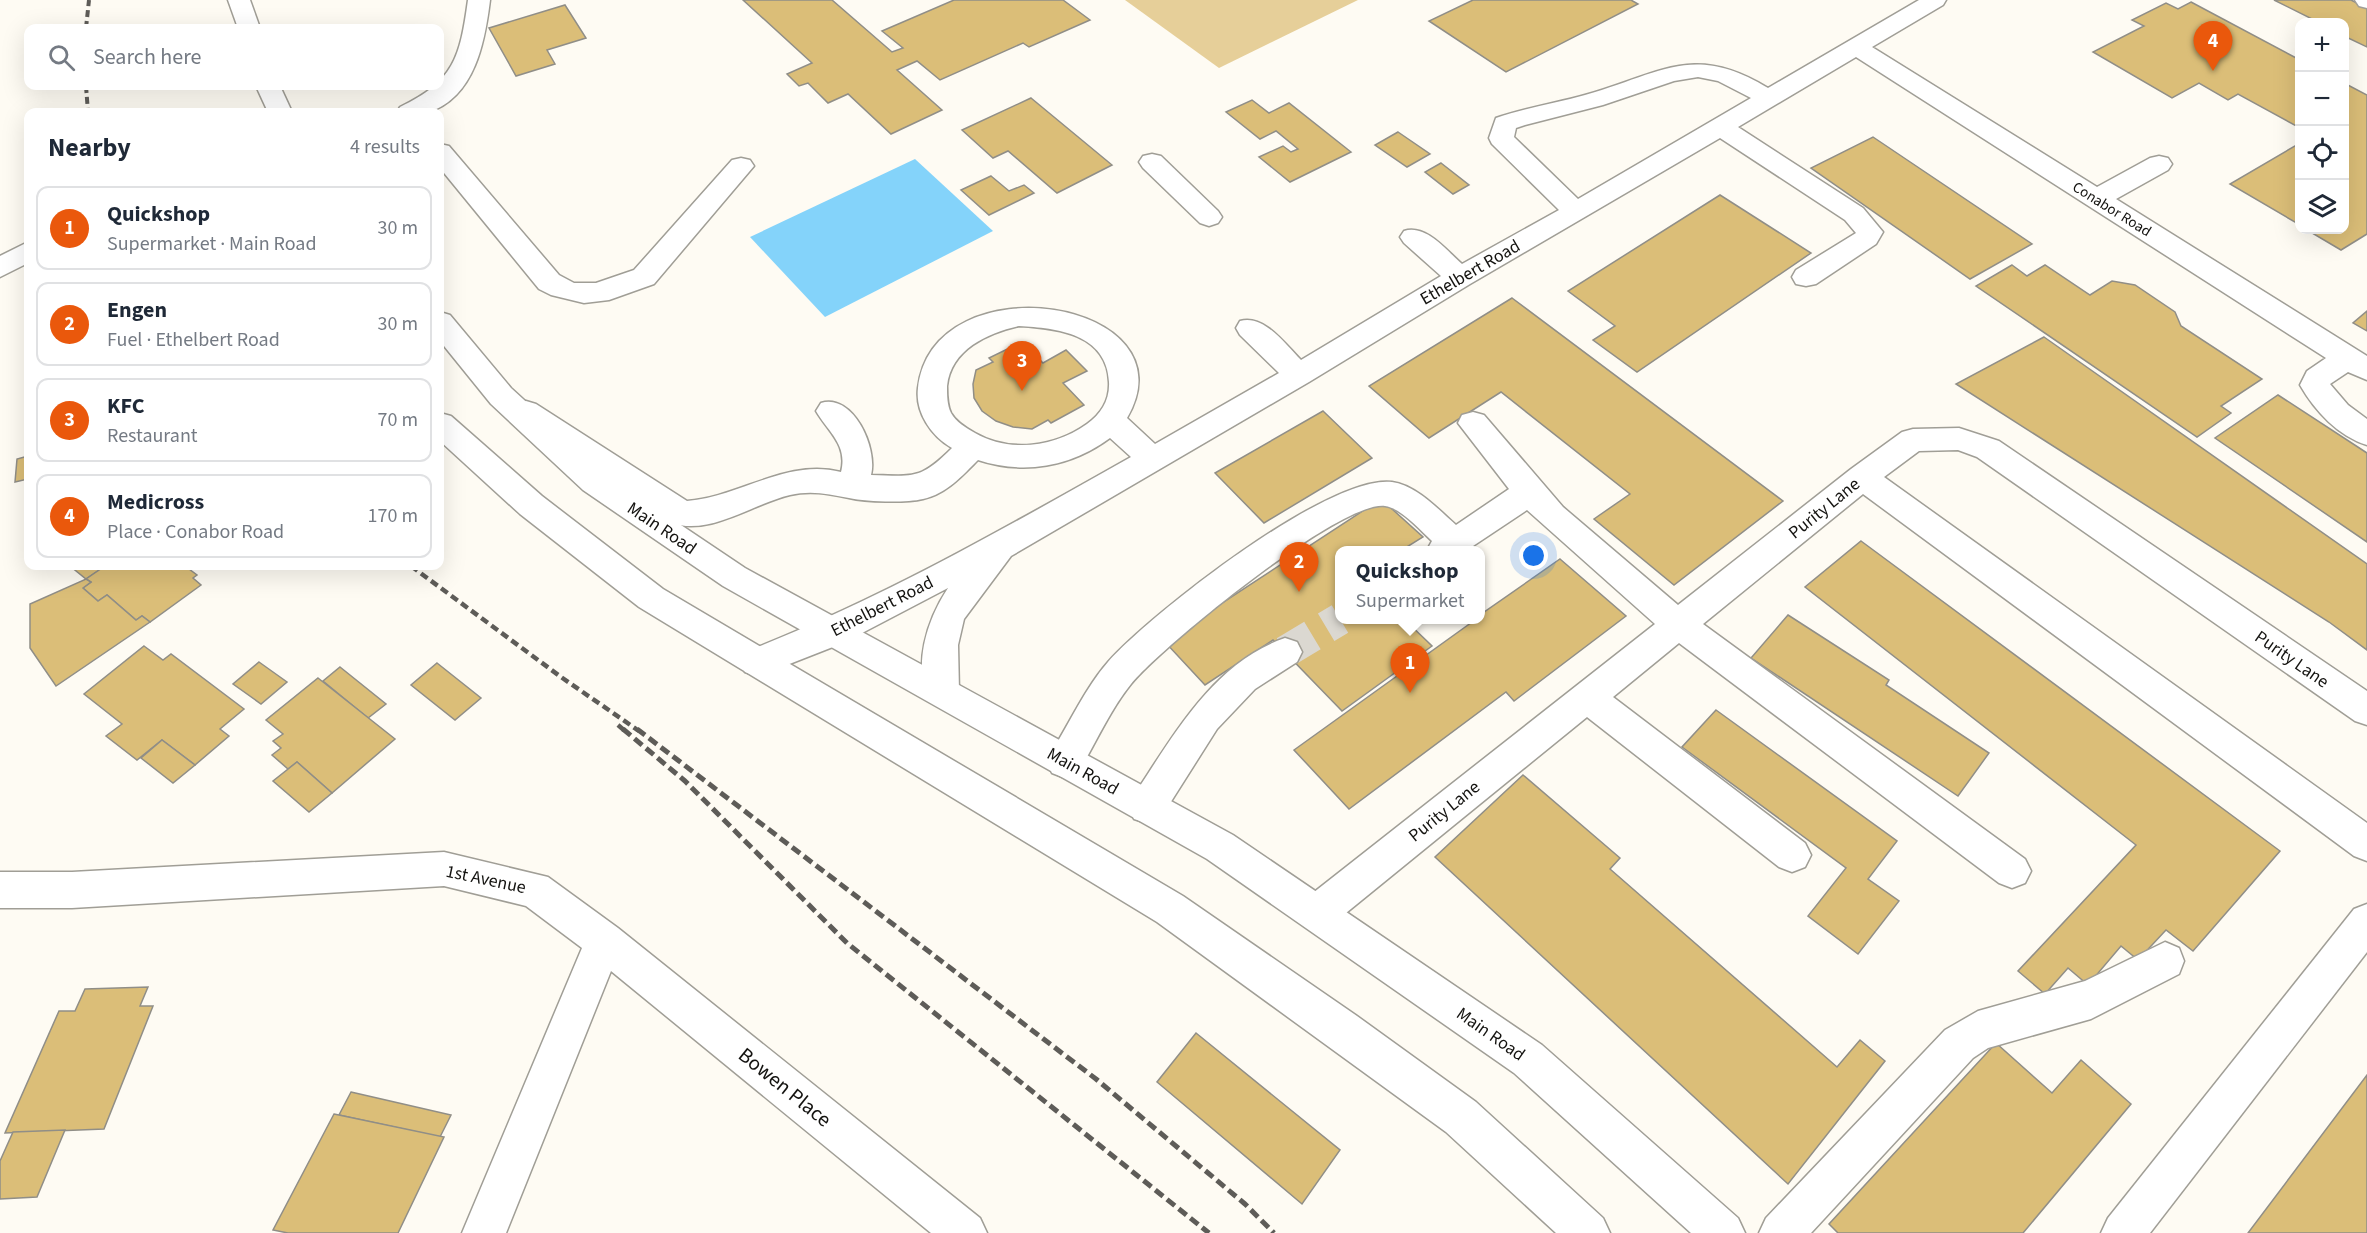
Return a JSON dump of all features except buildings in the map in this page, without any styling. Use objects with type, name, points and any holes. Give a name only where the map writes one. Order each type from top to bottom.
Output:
[{"type":"street","points":[[239,0],[248,24]]},
{"type":"street","points":[[417,108],[439,97],[466,60],[473,39],[479,0]]},
{"type":"street","name":"Ethelbert Road","points":[[757,662],[831,633],[1005,544],[1299,375],[1460,277],[1576,212],[1935,0]]},
{"type":"street","name":"Conabor Road","points":[[1856,47],[2357,364]]},
{"type":"street","points":[[1576,212],[1501,138],[1505,123],[1535,112],[1592,100],[1688,71],[1709,71],[1727,76],[1769,99]]},
{"type":"street","points":[[270,90],[278,108]]},
{"type":"street","points":[[1720,127],[1854,214],[1870,232],[1867,238],[1806,277]]},
{"type":"street","points":[[444,157],[549,282],[570,293],[587,295],[628,285],[644,276],[741,166]]},
{"type":"street","points":[[1152,162],[1209,217]]},
{"type":"street","points":[[2096,199],[2159,164]]},
{"type":"street","points":[[1413,237],[1460,277]]},
{"type":"street","points":[[0,268],[24,253]]},
{"type":"street","points":[[1019,316],[1051,317],[1081,325],[1104,340],[1120,360],[1125,384],[1118,409],[1109,419],[1099,431],[1072,448],[1039,456],[1004,456],[972,447],[952,435],[939,418],[931,400],[932,380],[939,362],[953,345],[972,332],[995,322],[1019,316]]},
{"type":"street","name":"Main Road","points":[[444,327],[501,396],[594,482],[734,577],[831,633],[942,692],[1220,847],[1528,1059],[1723,1233]]},
{"type":"street","points":[[1250,328],[1299,375]]},
{"type":"street","points":[[2357,364],[2318,378],[2315,385],[2322,396],[2349,422],[2367,434]]},
{"type":"street","points":[[501,396],[682,514],[707,512],[789,483],[825,480],[851,487],[921,488],[944,475],[972,447]]},
{"type":"street","points":[[831,411],[857,444],[860,459],[851,487]]},
{"type":"street","points":[[1109,419],[1153,460]]},
{"type":"street","points":[[1473,423],[1529,492],[1575,537],[1678,624],[2012,872]]},
{"type":"street","points":[[444,428],[531,505],[651,598],[1170,909],[1343,1030],[1461,1117],[1588,1233]]},
{"type":"street","name":"Purity Lane","points":[[1317,913],[1862,477],[1912,440],[1959,439],[1988,449],[2367,710]]},
{"type":"street","points":[[1862,477],[2367,843]]},
{"type":"street","points":[[1450,546],[1529,492]]},
{"type":"street","points":[[1065,762],[1118,675],[1145,645],[1235,573],[1333,510],[1369,494],[1393,494],[1419,511],[1448,546]]},
{"type":"street","name":"Ethelbert Road","points":[[942,692],[940,644],[948,618],[962,594],[1005,544]]},
{"type":"street","points":[[1147,807],[1204,718],[1243,679],[1285,652]]},
{"type":"street","points":[[1587,697],[1792,855]]},
{"type":"street","name":"1st Avenue","points":[[0,890],[72,890],[444,869],[535,890],[604,941]]},
{"type":"street","points":[[2123,1233],[2367,922]]},
{"type":"street","points":[[484,1233],[604,941]]},
{"type":"street","name":"Bowen Place","points":[[604,941],[965,1233]]},
{"type":"street","points":[[1781,1233],[1959,1044],[1978,1031],[2091,999],[2165,961]]},
{"type":"shaded area","points":[[1125,0],[1358,0],[1219,68]]},
{"type":"water","points":[[915,159],[993,231],[825,317],[750,237]]},
{"type":"tunnel","points":[[1285,652],[1335,622]]},
{"type":"railway","points":[[86,24],[89,0]]},
{"type":"railway","points":[[86,90],[88,108]]},
{"type":"railway","points":[[416,570],[561,677],[639,731]]},
{"type":"railway","points":[[618,725],[625,731]]},
{"type":"railway","points":[[623,729],[685,781],[847,943],[1209,1233]]},
{"type":"railway","points":[[637,729],[1096,1079],[1245,1204],[1274,1233]]},
{"type":"place","name":"Medicross","points":[[2213,71]]},
{"type":"place","name":"KFC","points":[[1022,391]]},
{"type":"place","name":"Engen","points":[[1299,592]]},
{"type":"place","name":"Quickshop","points":[[1410,693]]}]
